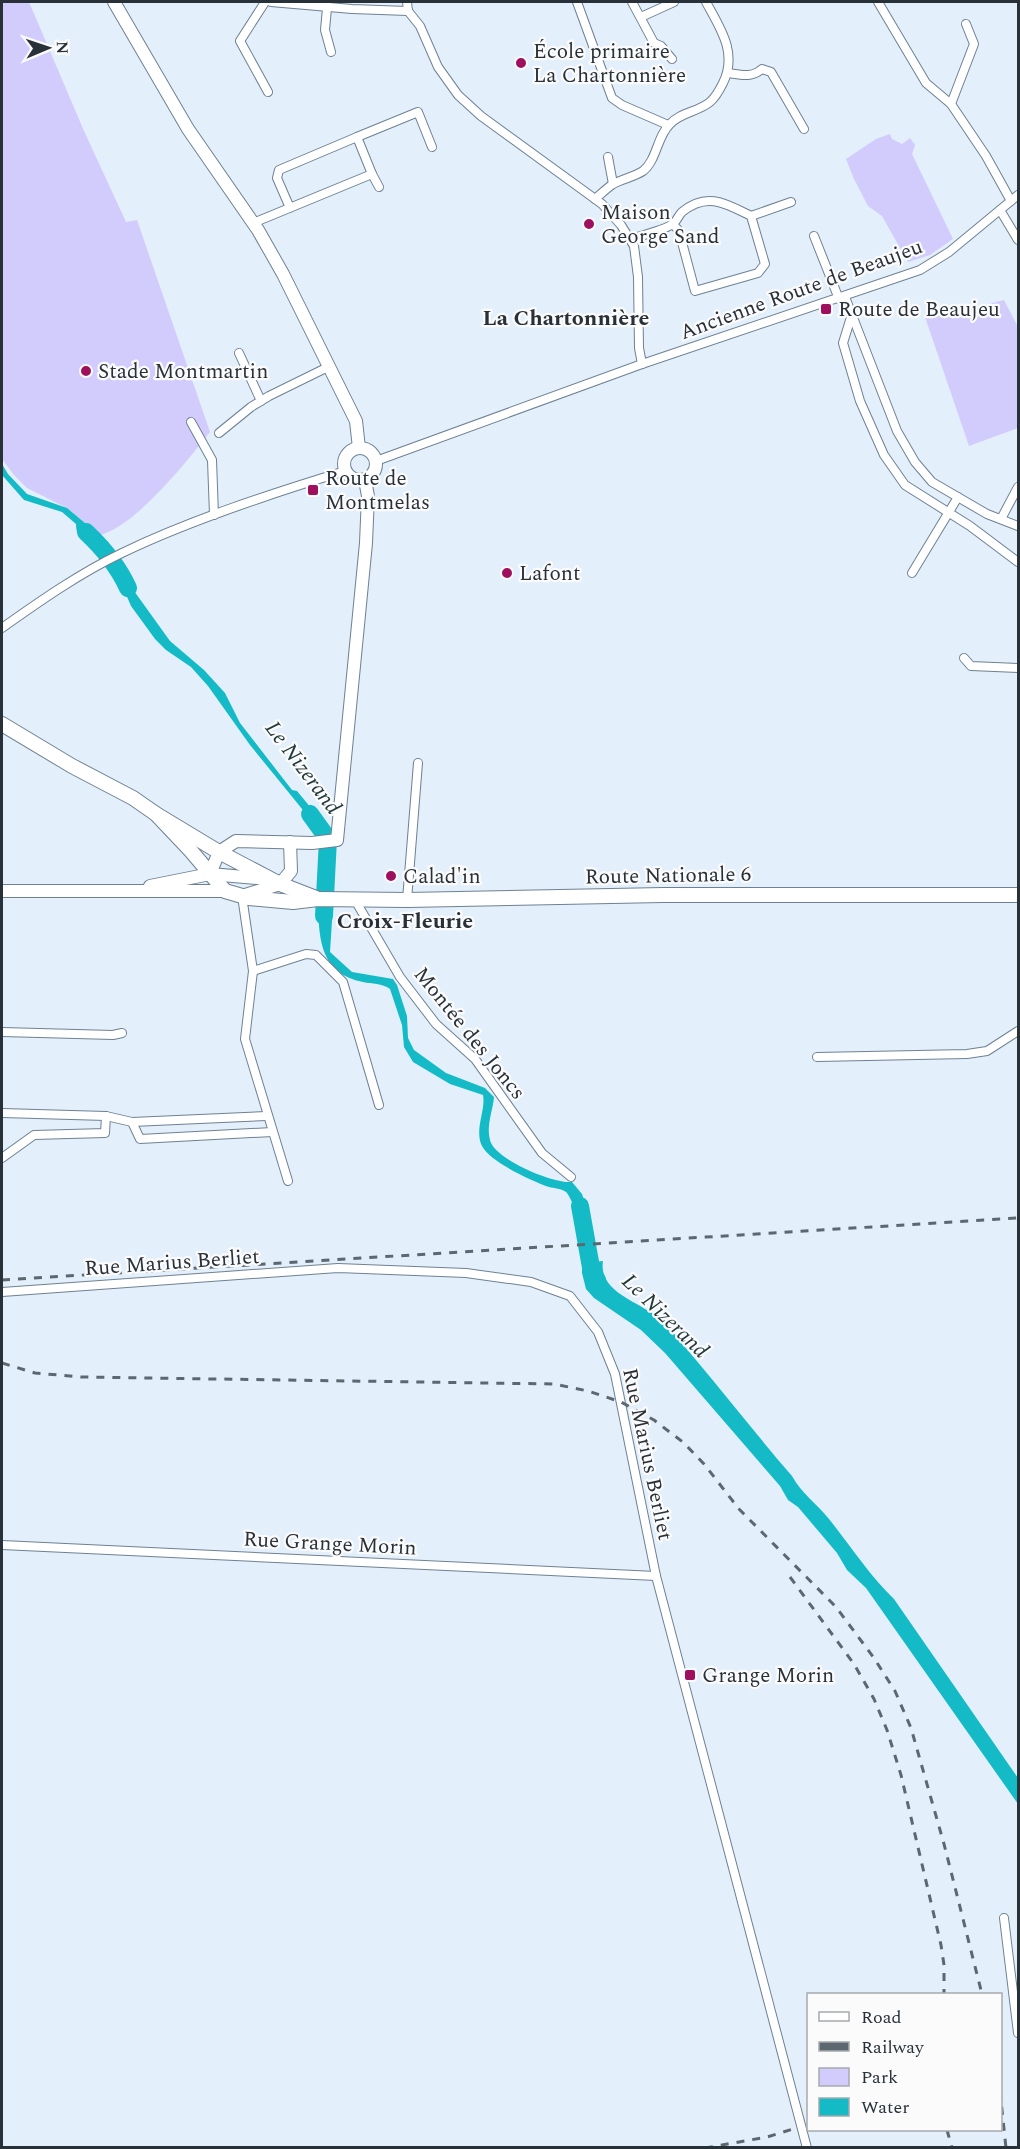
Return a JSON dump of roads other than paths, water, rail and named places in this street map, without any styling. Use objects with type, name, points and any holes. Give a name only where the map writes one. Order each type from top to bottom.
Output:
[{"type":"main road","points":[[2,724],[72,766],[134,798],[219,852],[275,882]]},
{"type":"main road","points":[[156,814],[225,891]]},
{"type":"main road","name":"Route Nationale 6","points":[[275,882],[318,899]]},
{"type":"main road","name":"Route Nationale 6","points":[[225,891],[243,896],[293,902],[318,899],[407,900],[663,895],[1018,895]]},
{"type":"street","points":[[114,2],[188,129],[253,223],[298,302],[356,421],[359,448]]},
{"type":"street","points":[[265,2],[240,41],[268,92]]},
{"type":"street","points":[[271,2],[327,8],[352,5],[408,11]]},
{"type":"street","points":[[407,2],[408,11],[420,26],[438,67],[458,95],[481,116],[595,199],[621,225],[634,246],[638,278],[639,348],[642,364]]},
{"type":"street","points":[[577,2],[612,98],[622,105],[668,125]]},
{"type":"street","points":[[632,2],[654,43],[661,46],[672,59]]},
{"type":"street","points":[[641,17],[674,2]]},
{"type":"street","points":[[595,199],[613,184],[643,171],[668,125],[680,116],[711,101],[721,88],[728,73],[730,57],[727,41],[706,2]]},
{"type":"street","points":[[878,2],[926,83],[951,104],[1015,198]]},
{"type":"street","points":[[327,8],[325,30],[331,52]]},
{"type":"street","points":[[951,104],[974,44],[966,24]]},
{"type":"street","points":[[728,73],[746,76],[755,75],[762,69],[771,72],[804,129]]},
{"type":"street","points":[[290,208],[278,178],[279,170],[418,112],[432,147]]},
{"type":"street","points":[[357,137],[379,187]]},
{"type":"street","points":[[608,157],[613,184]]},
{"type":"street","points":[[253,223],[372,174]]},
{"type":"street","name":"Ancienne Route de Beaujeu","points":[[376,461],[642,364],[920,270],[949,252],[1015,198]]},
{"type":"street","points":[[630,239],[673,224],[690,206],[713,200],[721,201],[751,216],[791,202]]},
{"type":"street","points":[[1000,210],[1018,240]]},
{"type":"street","points":[[673,224],[679,231],[695,291],[758,273],[765,264],[751,216]]},
{"type":"street","points":[[814,236],[842,298],[852,314],[897,431],[915,462],[932,482],[987,514],[1018,526]]},
{"type":"street","points":[[852,314],[843,343],[860,401],[884,454],[905,485],[948,512],[1018,562]]},
{"type":"street","points":[[238,353],[261,401]]},
{"type":"street","points":[[219,433],[261,401],[328,367]]},
{"type":"street","points":[[191,422],[212,460],[214,515]]},
{"type":"street","points":[[359,448],[370,451],[376,461],[374,474],[365,480],[354,480],[345,471],[344,460],[347,455],[359,448]]},
{"type":"street","points":[[2,628],[99,565],[122,553],[214,515],[345,471]]},
{"type":"street","points":[[210,874],[219,852],[236,841],[312,843],[337,840],[366,543],[368,496],[365,480]]},
{"type":"street","points":[[1001,519],[1018,487]]},
{"type":"street","points":[[912,573],[958,497]]},
{"type":"street","points":[[964,658],[971,666],[1018,668]]},
{"type":"street","points":[[407,900],[418,763]]},
{"type":"street","points":[[288,1181],[245,1039],[253,971],[243,896],[275,882],[291,871],[290,842]]},
{"type":"street","name":"Route Nationale 6","points":[[121,891],[210,874],[275,882]]},
{"type":"street","name":"Route Nationale 6","points":[[2,891],[225,891]]},
{"type":"street","name":"Montée des Joncs","points":[[355,900],[400,977],[436,1024],[475,1059],[542,1153],[571,1177]]},
{"type":"street","points":[[253,971],[306,954],[316,955],[343,982],[379,1105]]},
{"type":"street","points":[[817,1057],[967,1054],[987,1051],[1018,1031]]},
{"type":"street","points":[[2,1032],[113,1035],[122,1033]]},
{"type":"street","points":[[2,1113],[106,1116],[132,1122],[267,1116]]},
{"type":"street","points":[[2,1158],[33,1135],[105,1133],[106,1116]]},
{"type":"street","points":[[132,1122],[140,1139],[272,1132]]},
{"type":"street","name":"Rue Marius Berliet","points":[[2,1292],[338,1268],[466,1273],[531,1282],[570,1296],[597,1332],[615,1374],[656,1576],[807,2148]]},
{"type":"street","name":"Rue Grange Morin","points":[[2,1545],[656,1576]]},
{"type":"street","points":[[1004,1918],[1018,2033]]},
{"type":"water","points":[[2,464],[27,494],[67,508],[109,543],[96,551],[82,540],[76,524],[62,512],[24,500],[2,475]]},
{"type":"water","points":[[121,566],[129,584],[170,641],[204,670],[225,693],[240,723],[292,790],[297,791],[326,826],[328,834],[320,835],[320,831],[250,745],[208,686],[191,667],[166,650],[155,639],[131,606],[115,569]]},
{"type":"water","points":[[336,848],[332,883],[320,882],[322,849]]},
{"type":"water","points":[[318,905],[333,905],[330,952],[352,972],[393,979],[407,1016],[408,1038],[414,1050],[446,1073],[485,1088],[494,1097],[489,1129],[490,1140],[494,1147],[502,1155],[525,1169],[552,1179],[572,1182],[582,1194],[589,1230],[583,1230],[566,1192],[522,1176],[486,1152],[479,1133],[483,1095],[450,1084],[413,1062],[404,1047],[402,1025],[390,989],[349,978],[338,972],[331,964],[322,943]]},
{"type":"water","points":[[582,1257],[593,1262],[603,1261],[603,1272],[614,1289],[652,1313],[669,1328],[894,1599],[1018,1778],[1018,1804],[866,1588],[847,1570],[837,1553],[798,1507],[788,1500],[780,1486],[665,1353],[641,1330],[594,1298],[586,1289],[582,1273]]},
{"type":"waterway","name":"Le Nizerand","points":[[86,532],[110,558],[128,588]]},
{"type":"waterway","name":"Le Nizerand","points":[[310,814],[328,839],[324,916]]},
{"type":"waterway","name":"Le Nizerand","points":[[580,1206],[592,1273],[597,1280]]},
{"type":"railway","points":[[2,1280],[1018,1218]]},
{"type":"railway","points":[[2,1363],[35,1373],[81,1377],[554,1384],[588,1391],[621,1402],[654,1420],[684,1443],[704,1464],[739,1509],[836,1607],[895,1691],[911,1728],[944,1844],[982,1993]]},
{"type":"railway","points":[[790,1577],[854,1664],[874,1699],[887,1730],[901,1775],[941,1945],[944,1993]]},
{"type":"railway","points":[[1002,2110],[1006,2148]]},
{"type":"railway","points":[[705,2148],[767,2137],[793,2129]]},
{"type":"railway","points":[[947,2131],[952,2148]]},
{"type":"place","name":"École primaire La Chartonnière","points":[[521,63]]},
{"type":"place","name":"Maison George Sand","points":[[589,224]]},
{"type":"place","name":"Route de Beaujeu","points":[[826,309]]},
{"type":"place","name":"Stade Montmartin","points":[[86,371]]},
{"type":"place","name":"Route de Montmelas","points":[[313,490]]},
{"type":"place","name":"Lafont","points":[[507,573]]},
{"type":"place","name":"Calad'in","points":[[391,876]]},
{"type":"place","name":"Grange Morin","points":[[690,1675]]},
{"type":"district","name":"La Chartonnière","points":[[566,317]]},
{"type":"district","name":"Croix-Fleurie","points":[[405,920]]}]
